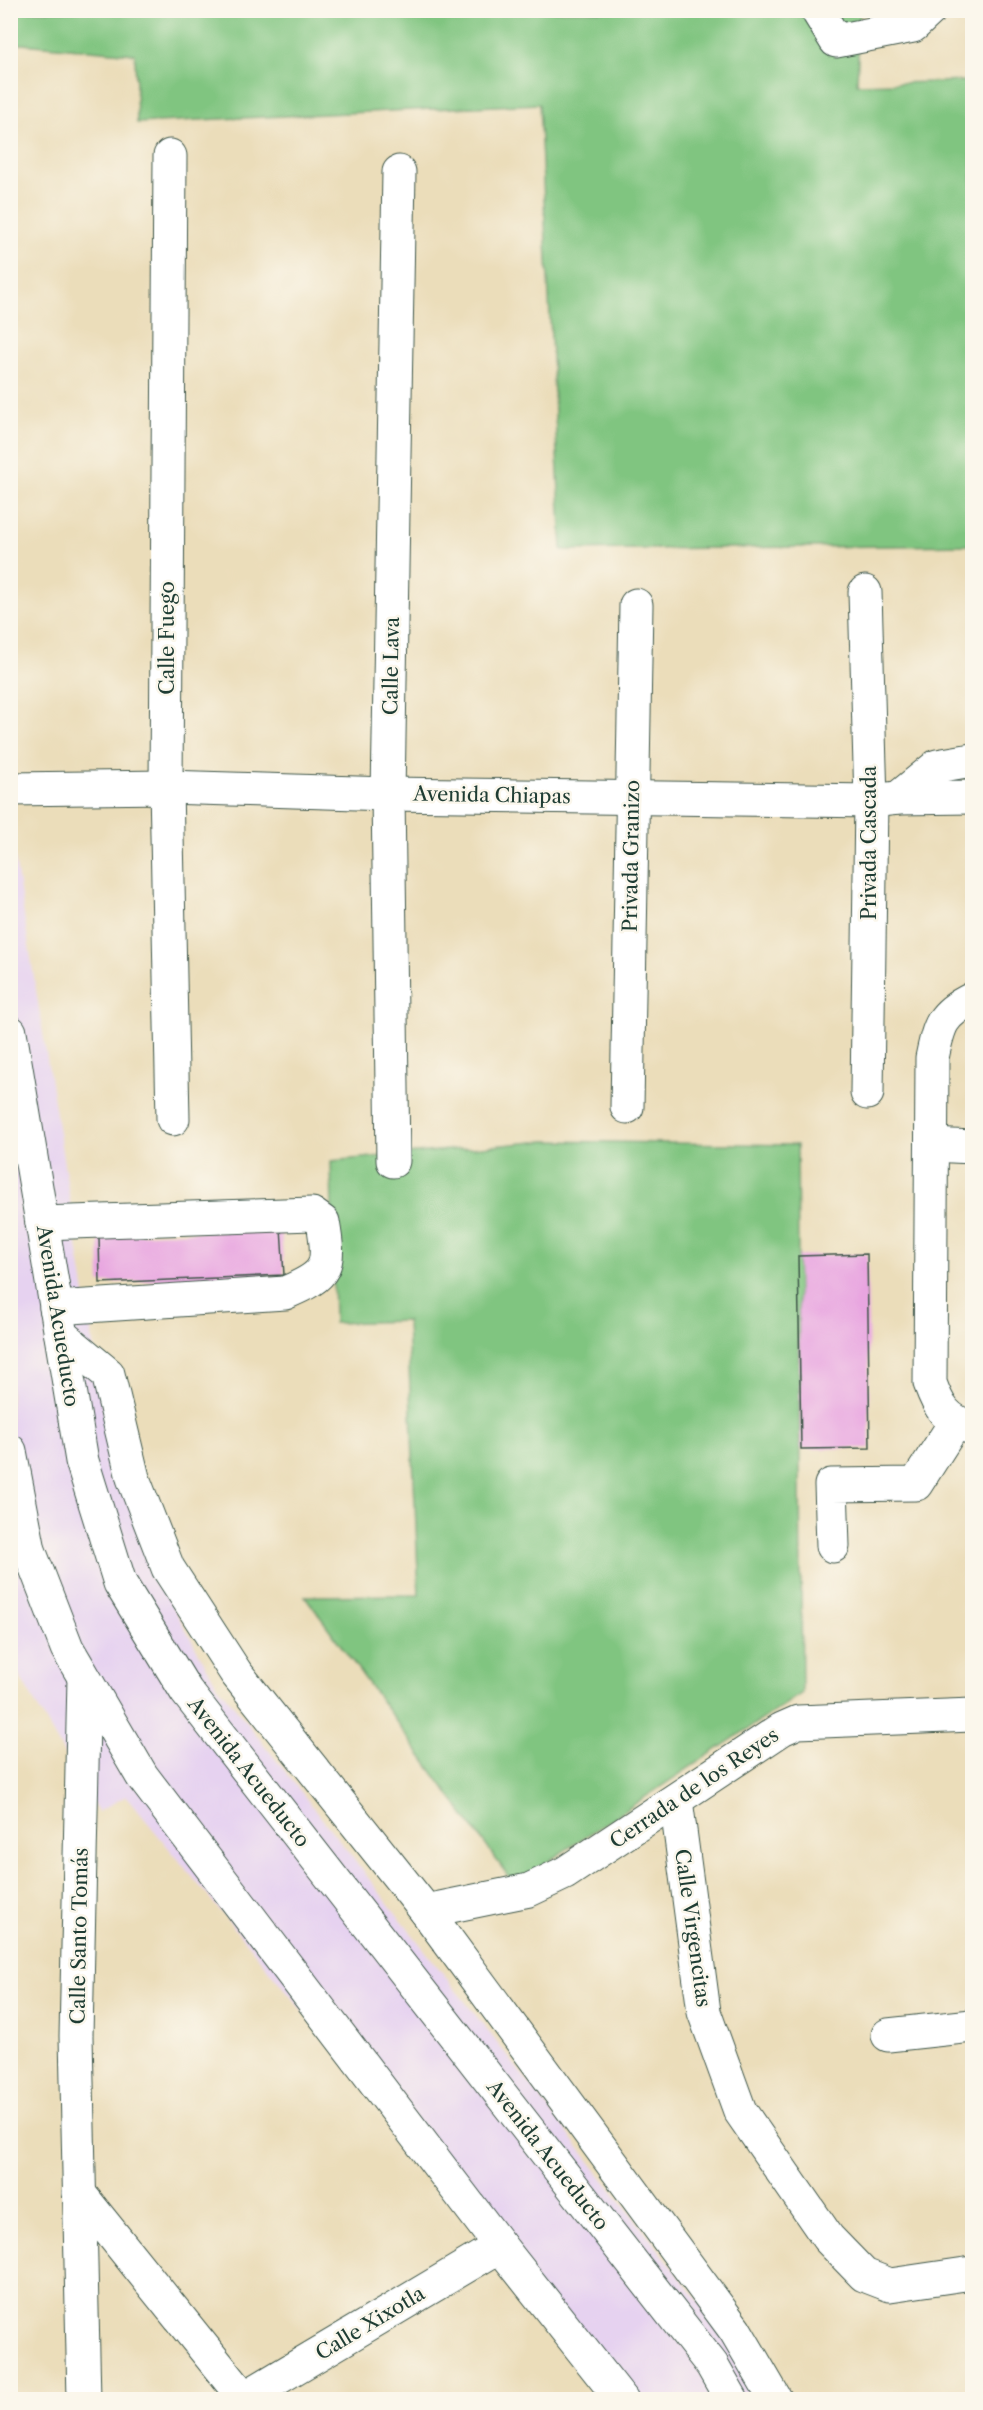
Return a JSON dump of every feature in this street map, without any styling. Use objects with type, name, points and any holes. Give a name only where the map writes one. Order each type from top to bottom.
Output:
[{"type":"street","points":[[817,10],[836,40],[913,26],[930,10]]},
{"type":"street","name":"Calle Fuego","points":[[170,156],[166,787],[173,1119]]},
{"type":"street","name":"Calle Lava","points":[[393,1161],[388,794],[399,172]]},
{"type":"street","name":"Privada Cascada","points":[[864,592],[884,799],[867,1093]]},
{"type":"street","name":"Privada Granizo","points":[[627,1107],[636,605]]},
{"type":"street","points":[[884,799],[937,766],[972,760]]},
{"type":"street","name":"Avenida Chiapas","points":[[10,789],[166,787],[631,798],[972,797]]},
{"type":"street","points":[[833,1546],[831,1485],[916,1484],[964,1425],[938,1404],[930,1383],[932,1058],[938,1030],[952,1009],[972,999]]},
{"type":"street","name":"Avenida Acueducto","points":[[10,1032],[82,1461],[120,1582],[186,1691],[712,2365],[732,2400]]},
{"type":"street","points":[[932,1145],[972,1148]]},
{"type":"street","points":[[42,1223],[312,1214],[323,1222],[327,1243],[327,1263],[312,1281],[285,1293],[59,1322]]},
{"type":"street","points":[[59,1322],[108,1374],[133,1478],[168,1568],[236,1673],[426,1911],[735,2330],[776,2400]]},
{"type":"street","points":[[10,1451],[29,1550],[68,1648],[142,1776],[500,2246],[622,2400]]},
{"type":"street","name":"Calle Santo Tomás","points":[[84,1678],[76,2036],[84,2400]]},
{"type":"street","name":"Cerrada de los Reyes","points":[[426,1911],[529,1890],[565,1873],[782,1729],[798,1722],[972,1715]]},
{"type":"street","name":"Calle Virgencitas","points":[[676,1800],[704,2012],[740,2111],[828,2238],[864,2275],[890,2285],[972,2273]]},
{"type":"street","points":[[888,2035],[972,2026]]},
{"type":"street","points":[[79,2193],[242,2399]]},
{"type":"street","name":"Calle Xixotla","points":[[242,2399],[500,2246]]},
{"type":"shaded area","points":[[10,828],[109,1444],[157,1579],[216,1683],[731,2342],[762,2399],[603,2399],[489,2238],[126,1796],[98,1812],[11,1661]]},
{"type":"green space","points":[[10,11],[860,11],[857,84],[972,81],[972,545],[562,550],[539,104],[137,123],[135,54],[11,43]]},
{"type":"green space","points":[[545,1141],[797,1145],[802,1693],[514,1884],[305,1596],[419,1595],[407,1321],[334,1323],[331,1161]]},
{"type":"building","points":[[281,1228],[284,1275],[100,1283],[99,1236]]},
{"type":"building","points":[[867,1254],[870,1448],[801,1449],[798,1256]]}]
